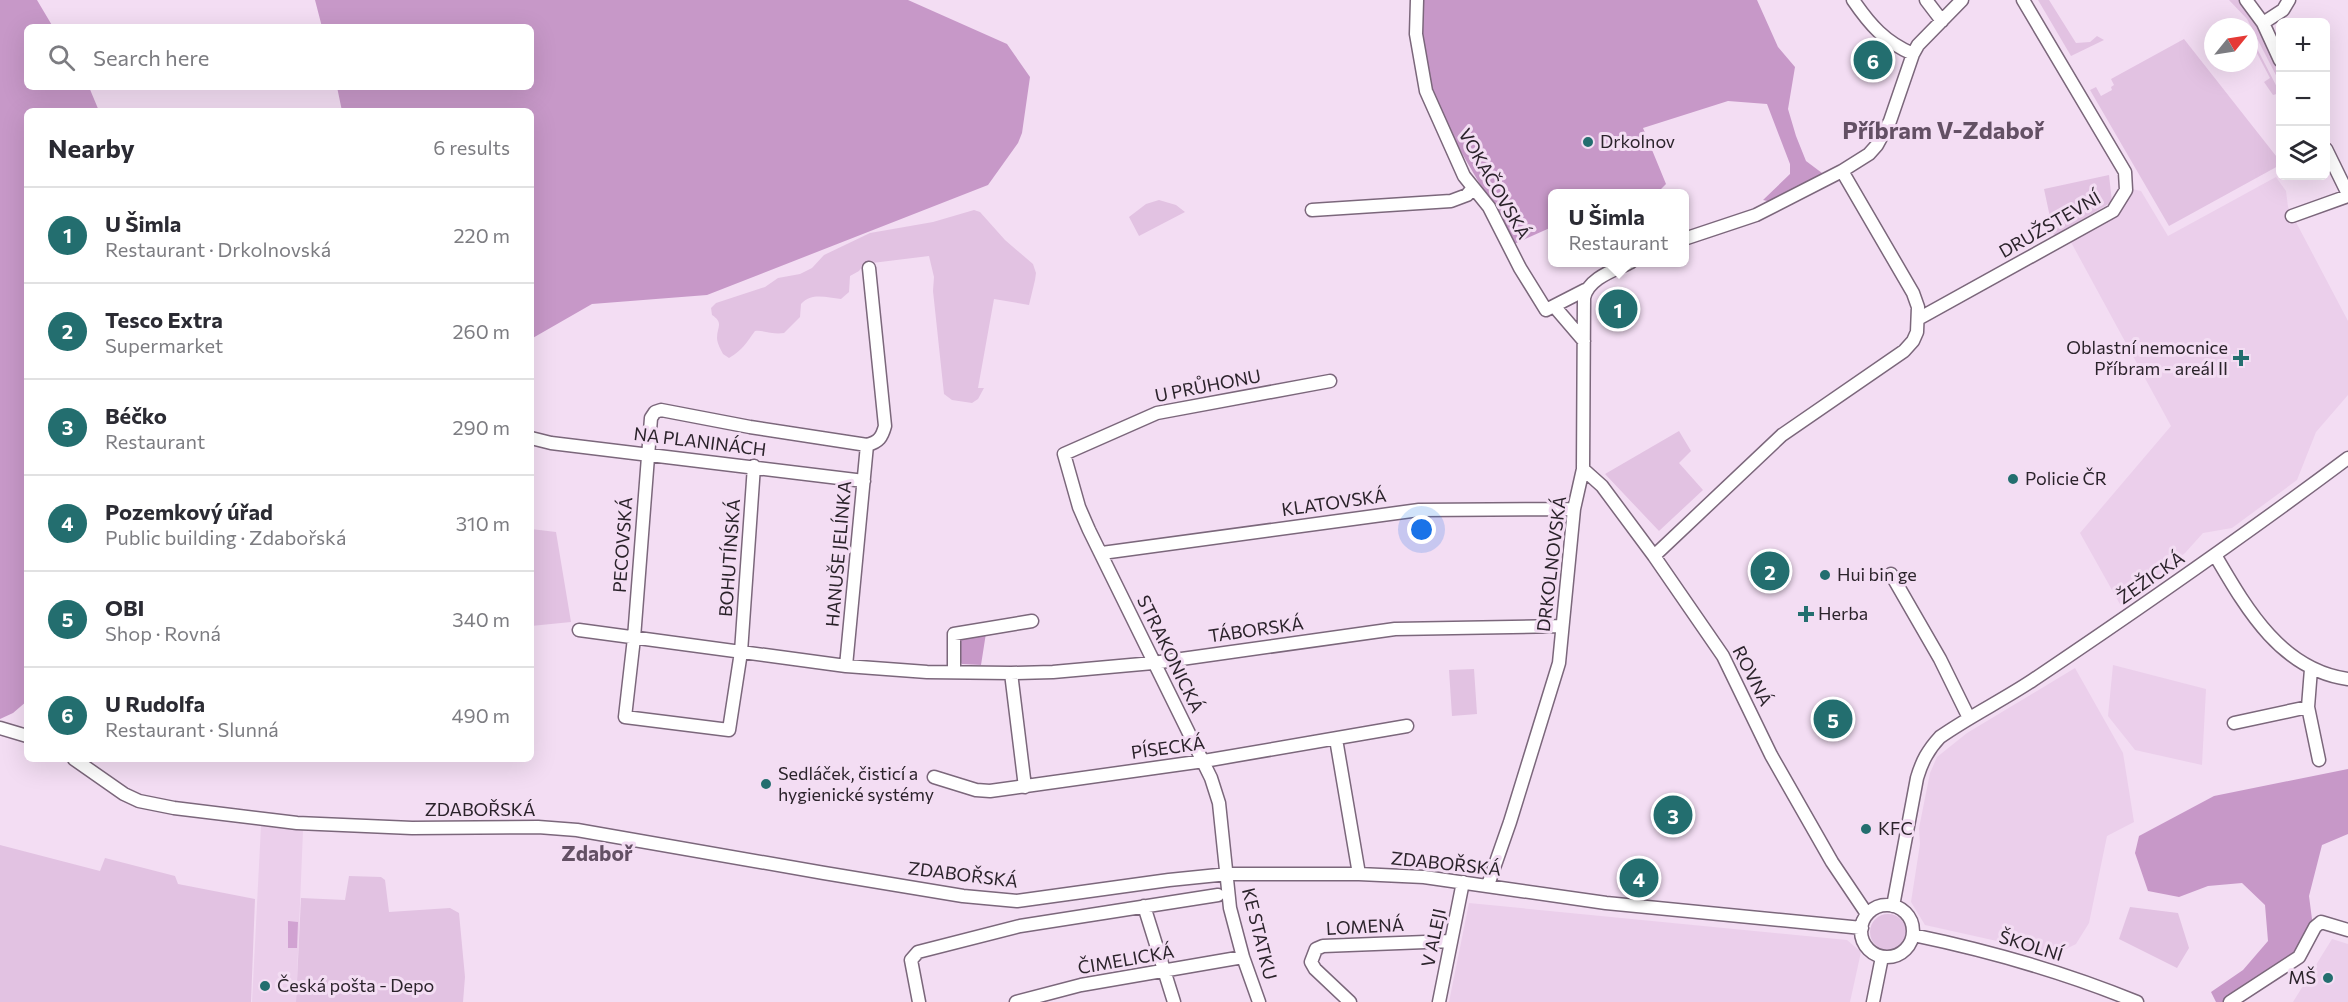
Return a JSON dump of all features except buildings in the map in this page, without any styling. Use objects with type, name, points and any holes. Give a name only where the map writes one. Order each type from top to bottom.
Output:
[{"type":"street","name":"VOKAČOVSKÁ","points":[[1417,0],[1416,34],[1426,91],[1464,176],[1489,207],[1520,268],[1550,308],[1584,341]]},
{"type":"street","points":[[1853,0],[1876,32],[1890,43],[1913,54]]},
{"type":"street","points":[[1926,0],[1942,21]]},
{"type":"street","points":[[1689,237],[1756,215],[1842,171],[1869,154],[1884,135],[1913,54],[1962,0]]},
{"type":"street","name":"DRUŽSTEVNÍ","points":[[1918,319],[2113,212],[2126,190],[2125,172],[2023,0]]},
{"type":"street","points":[[2246,0],[2263,23],[2276,51]]},
{"type":"street","points":[[2263,23],[2283,10],[2289,0]]},
{"type":"street","points":[[2292,216],[2348,195],[2330,159]]},
{"type":"street","points":[[1654,556],[1782,435],[1904,351],[1913,341],[1917,332],[1918,319],[1918,306],[1914,293],[1842,171]]},
{"type":"street","points":[[1312,210],[1451,201],[1467,195],[1473,188]]},
{"type":"street","points":[[1550,308],[1585,290],[1600,278],[1621,267]]},
{"type":"street","points":[[867,445],[875,443],[882,437],[885,426],[869,268]]},
{"type":"street","name":"DRKOLNOVSKÁ","points":[[1488,885],[1559,663],[1574,509],[1583,469],[1585,290]]},
{"type":"street","name":"U PRŮHONU","points":[[1064,454],[1157,413],[1330,381]]},
{"type":"street","name":"PECOVSKÁ","points":[[634,638],[651,418],[655,412],[661,410],[750,427],[867,445]]},
{"type":"street","name":"NA PLANINÁCH","points":[[534,439],[551,443],[864,481]]},
{"type":"street","name":"HANUŠE JELÍNKA","points":[[846,666],[867,445]]},
{"type":"street","name":"STRAKONICKÁ","points":[[1064,454],[1079,507],[1153,663],[1204,761],[1219,804],[1228,874]]},
{"type":"street","name":"ŽEŽICKÁ","points":[[1893,906],[1915,785],[1922,762],[1930,747],[1940,737],[2030,682],[2215,555],[2348,459]]},
{"type":"street","name":"BOHUTÍNSKÁ","points":[[741,652],[754,466]]},
{"type":"street","name":"ROVNÁ","points":[[1583,469],[1602,486],[1723,656],[1771,755],[1832,862],[1868,914]]},
{"type":"street","name":"KLATOVSKÁ","points":[[1102,553],[1419,510],[1574,509]]},
{"type":"street","points":[[2215,555],[2259,625],[2298,661],[2311,669],[2348,679]]},
{"type":"street","points":[[1892,574],[1940,659],[1969,718]]},
{"type":"street","points":[[954,672],[954,634],[1032,621]]},
{"type":"street","name":"TÁBORSKÁ","points":[[579,630],[846,666],[1011,673],[1053,672],[1153,663],[1395,629],[1562,626]]},
{"type":"street","points":[[634,638],[625,717],[729,730],[741,652]]},
{"type":"street","points":[[2311,669],[2308,707],[2319,760]]},
{"type":"street","points":[[1011,673],[1025,787]]},
{"type":"street","points":[[2234,723],[2308,707]]},
{"type":"street","name":"PÍSECKÁ","points":[[934,777],[976,790],[990,791],[1204,761],[1407,726]]},
{"type":"street","points":[[0,728],[24,735]]},
{"type":"street","points":[[1336,739],[1359,874]]},
{"type":"street","name":"ZDABOŘSKÁ","points":[[79,762],[124,794],[139,801],[174,808],[297,823],[412,828],[538,827],[578,830],[984,898],[1017,901],[1228,874],[1359,874],[1425,877],[1606,903],[1862,928]]},
{"type":"street","name":"KE STATKU","points":[[1228,874],[1230,908],[1243,957],[1259,1002]]},
{"type":"street","name":"V ALEJI","points":[[1439,1002],[1464,882]]},
{"type":"street","points":[[919,1002],[911,960],[918,952],[1020,926],[1218,895]]},
{"type":"street","points":[[1144,906],[1174,1002]]},
{"type":"street","points":[[1882,906],[1893,906],[1907,915],[1912,924],[1913,935],[1905,950],[1894,956],[1882,957],[1867,948],[1862,938],[1862,928],[1868,914],[1882,906]]},
{"type":"street","points":[[2230,1002],[2299,957],[2315,927],[2321,922],[2348,930]]},
{"type":"street","name":"ŠKOLNÍ","points":[[1913,935],[2035,965],[2136,1002]]},
{"type":"street","name":"LOMENÁ","points":[[1350,1002],[1315,969],[1311,962],[1316,949],[1323,946],[1451,941]]},
{"type":"street","name":"ČIMELICKÁ","points":[[1017,1002],[1043,999],[1081,985],[1243,957]]},
{"type":"street","points":[[1873,1002],[1882,957]]},
{"type":"shaded area","points":[[0,0],[37,0],[51,24],[24,24],[24,90],[90,90],[98,108],[24,108],[24,704],[13,713],[0,719]]},
{"type":"shaded area","points":[[315,0],[908,0],[1007,44],[1030,77],[1022,133],[1018,143],[988,185],[707,295],[592,304],[534,337],[534,108],[341,108],[338,90],[534,90],[534,24],[321,24]]},
{"type":"shaded area","points":[[1420,0],[1757,0],[1778,47],[1795,67],[1788,109],[1796,136],[1806,161],[1826,176],[1776,203],[1763,200],[1790,174],[1790,164],[1767,104],[1728,101],[1643,128],[1666,184],[1661,189],[1548,189],[1548,229],[1514,244],[1463,155],[1440,109],[1423,60]]},
{"type":"shaded area","points":[[2038,0],[2049,0],[2076,43],[2090,42],[2097,36],[2104,40],[2071,56]]},
{"type":"shaded area","points":[[2229,0],[2239,0],[2253,18],[2246,18]]},
{"type":"shaded area","points":[[2258,26],[2272,50],[2276,61],[2276,75],[2258,40]]},
{"type":"shaded area","points":[[2184,39],[2204,64],[2204,72],[2210,72],[2276,156],[2276,167],[2169,226],[2090,90],[2096,87],[2101,96],[2112,90],[2111,87],[2114,85],[2111,79]]},
{"type":"shaded area","points":[[2258,50],[2276,85],[2276,94],[2273,95],[2264,82],[2270,78],[2258,55]]},
{"type":"shaded area","points":[[2109,175],[2112,202],[2054,236],[2044,189]]},
{"type":"shaded area","name":"Oblastní nemocnice Příbram - areál II","points":[[2276,177],[2286,191],[2288,207],[2348,321],[2348,395],[2316,432],[2297,480],[2232,528],[2203,533],[2185,553],[2121,606],[2080,533],[2171,426],[2066,233],[2111,207],[2123,187],[2141,191],[2168,236]]},
{"type":"shaded area","points":[[1159,200],[1176,205],[1185,212],[1139,236],[1129,217],[1146,204]]},
{"type":"shaded area","points":[[974,210],[980,212],[1005,240],[1033,264],[1036,273],[1029,305],[994,299],[978,388],[984,388],[978,399],[972,403],[952,400],[944,394],[933,291],[934,277],[929,256],[864,264],[859,271],[850,276],[849,292],[841,299],[820,297],[805,300],[801,304],[800,317],[784,333],[755,331],[734,355],[729,358],[723,354],[717,340],[719,323],[712,315],[711,308],[716,303],[765,287],[778,278],[800,274],[812,268],[824,255],[870,233],[933,222]]},
{"type":"shaded area","points":[[1679,431],[1691,451],[1679,463],[1703,490],[1659,531],[1605,474]]},
{"type":"shaded area","points":[[534,529],[556,532],[571,622],[534,626]]},
{"type":"shaded area","points":[[986,633],[981,665],[962,664],[958,660],[958,640],[962,636]]},
{"type":"shaded area","points":[[2113,665],[2206,689],[2202,765],[2135,750],[2108,716]]},
{"type":"shaded area","points":[[2075,668],[2123,753],[2134,822],[2107,836],[2089,923],[2076,944],[2056,954],[1925,925],[1911,902],[1920,844],[1919,828],[1930,773],[1937,757],[1967,733]]},
{"type":"shaded area","points":[[1474,669],[1477,714],[1452,716],[1449,670]]},
{"type":"shaded area","points":[[2348,769],[2348,834],[2322,845],[2309,896],[2313,927],[2299,954],[2226,1002],[2216,1002],[2211,992],[2243,970],[2268,941],[2265,905],[2242,883],[2208,886],[2179,897],[2148,891],[2135,853],[2139,836],[2214,796]]},
{"type":"shaded area","points":[[261,826],[303,830],[296,1002],[252,1002]]},
{"type":"shaded area","points":[[0,845],[100,871],[105,858],[175,876],[178,884],[255,899],[251,1002],[0,1002]]},
{"type":"shaded area","points":[[349,876],[381,877],[385,880],[389,912],[450,908],[459,913],[465,977],[463,1002],[296,1002],[301,898],[345,900]]},
{"type":"shaded area","points":[[1469,903],[1847,940],[1861,952],[1850,1002],[1449,1002]]},
{"type":"shaded area","points":[[2130,907],[2178,913],[2189,948],[2177,968],[2119,939]]},
{"type":"shaded area","points":[[1888,914],[1900,920],[1906,932],[1900,944],[1888,950],[1876,944],[1870,932],[1876,920]]},
{"type":"shaded area","points":[[288,921],[298,922],[297,948],[288,948]]},
{"type":"shaded area","name":"MŠ","points":[[2332,939],[2348,944],[2348,1002],[2293,1002]]},
{"type":"place","name":"U Rudolfa","points":[[1873,60]]},
{"type":"place","name":"Drkolnov","points":[[1588,142]]},
{"type":"place","name":"U Šimla","points":[[1618,309]]},
{"type":"place","name":"Oblastní nemocnice Příbram - areál II","points":[[2241,358]]},
{"type":"place","name":"Policie ČR","points":[[2013,479]]},
{"type":"place","name":"Tesco Extra","points":[[1770,571]]},
{"type":"place","name":"Hui bin ge","points":[[1825,575]]},
{"type":"place","name":"Herba","points":[[1806,614]]},
{"type":"place","name":"OBI","points":[[1833,719]]},
{"type":"place","name":"Sedláček, čisticí a hygienické systémy","points":[[766,784]]},
{"type":"place","name":"Béčko","points":[[1673,815]]},
{"type":"place","name":"KFC","points":[[1866,829]]},
{"type":"place","name":"Pozemkový úřad","points":[[1639,878]]},
{"type":"place","name":"MŠ","points":[[2328,978]]},
{"type":"place","name":"Česká pošta - Depo","points":[[265,986]]},
{"type":"district","name":"Příbram V-Zdaboř","points":[[1943,131]]},
{"type":"district","name":"Zdaboř","points":[[597,854]]}]
